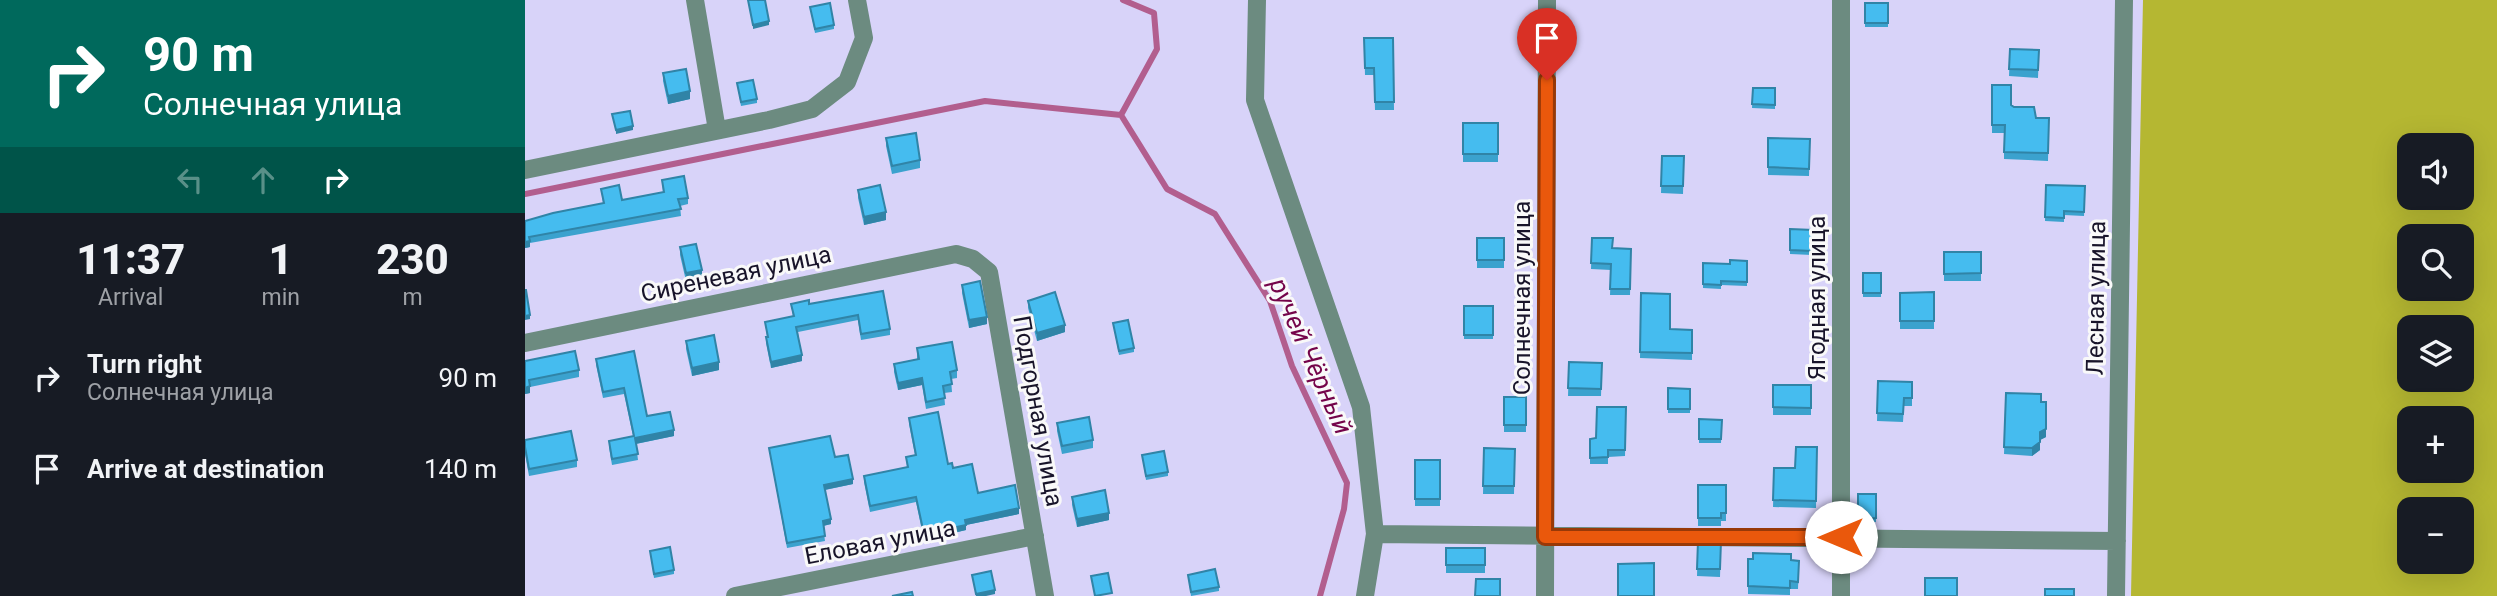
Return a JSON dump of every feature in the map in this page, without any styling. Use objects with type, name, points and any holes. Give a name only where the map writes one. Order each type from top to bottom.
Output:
[{"type":"street","points":[[695,0],[717,130]]},
{"type":"street","points":[[525,170],[812,109],[847,82],[864,38],[857,0]]},
{"type":"street","points":[[1257,0],[1255,100],[1361,407],[1375,534],[1365,596]]},
{"type":"street","name":"Солнечная улица","points":[[1545,596],[1547,0]]},
{"type":"street","name":"Ягодная улица","points":[[1841,0],[1841,596]]},
{"type":"street","name":"Лесная улица","points":[[2116,596],[2124,0]]},
{"type":"street","name":"Сиреневая улица","points":[[525,343],[956,254]]},
{"type":"street","name":"Подгорная улица","points":[[956,254],[973,259],[989,272],[1045,596]]},
{"type":"street","points":[[1375,534],[2117,541]]},
{"type":"street","name":"Еловая улица","points":[[734,596],[1035,536]]},
{"type":"shaded area","points":[[2143,0],[2497,0],[2497,596],[2131,596]]},
{"type":"building","points":[[748,0],[765,0],[769,21],[753,25]]},
{"type":"building","points":[[830,3],[834,25],[815,29],[810,7]]},
{"type":"building","points":[[1865,3],[1888,3],[1888,23],[1865,23]]},
{"type":"building","points":[[1364,38],[1393,38],[1394,102],[1375,102],[1374,68],[1365,68]]},
{"type":"building","points":[[2010,49],[2039,50],[2038,70],[2009,69]]},
{"type":"building","points":[[686,69],[690,91],[668,96],[663,73]]},
{"type":"building","points":[[753,80],[757,99],[741,102],[737,83]]},
{"type":"building","points":[[1992,85],[2011,85],[2011,105],[2034,107],[2036,118],[2049,118],[2048,153],[2004,152],[2005,125],[1992,125]]},
{"type":"building","points":[[1753,88],[1775,88],[1775,105],[1752,104]]},
{"type":"building","points":[[630,111],[633,126],[616,130],[612,114]]},
{"type":"building","points":[[1463,123],[1498,123],[1498,154],[1463,154]]},
{"type":"building","points":[[916,133],[920,160],[892,166],[886,138]]},
{"type":"building","points":[[1768,138],[1810,139],[1809,169],[1768,167]]},
{"type":"building","points":[[1662,156],[1684,156],[1683,186],[1661,186]]},
{"type":"building","points":[[684,176],[688,198],[678,199],[681,209],[529,237],[530,241],[525,242],[525,221],[604,203],[601,189],[619,185],[622,200],[664,192],[662,180]]},
{"type":"building","points":[[880,185],[886,212],[864,217],[858,190]]},
{"type":"building","points":[[2046,185],[2085,186],[2084,212],[2064,211],[2064,218],[2045,217]]},
{"type":"building","points":[[1790,229],[1813,230],[1812,251],[1790,250]]},
{"type":"building","points":[[1477,238],[1504,238],[1504,260],[1477,260]]},
{"type":"building","points":[[1592,238],[1613,238],[1612,248],[1631,249],[1630,289],[1610,289],[1611,264],[1591,263]]},
{"type":"building","points":[[696,244],[702,270],[686,273],[680,247]]},
{"type":"building","points":[[1944,252],[1981,252],[1981,273],[1944,274]]},
{"type":"building","points":[[1730,260],[1747,261],[1747,282],[1721,281],[1721,285],[1703,284],[1703,263],[1730,264]]},
{"type":"building","points":[[1863,273],[1881,273],[1881,293],[1863,293]]},
{"type":"building","points":[[980,281],[987,317],[969,320],[962,285]]},
{"type":"building","points":[[525,290],[530,315],[525,316]]},
{"type":"building","points":[[883,291],[890,329],[861,334],[858,315],[796,327],[802,355],[771,362],[765,322],[794,316],[791,304],[809,300],[809,304]]},
{"type":"building","points":[[1055,292],[1065,325],[1037,333],[1028,301]]},
{"type":"building","points":[[1934,292],[1934,321],[1900,321],[1900,293]]},
{"type":"building","points":[[1641,293],[1670,294],[1670,329],[1692,330],[1692,353],[1640,352]]},
{"type":"building","points":[[1464,306],[1493,306],[1493,335],[1464,335]]},
{"type":"building","points":[[1128,320],[1134,348],[1119,351],[1113,323]]},
{"type":"building","points":[[714,335],[719,362],[692,368],[686,341]]},
{"type":"building","points":[[952,342],[957,370],[950,372],[952,384],[943,386],[945,398],[926,402],[922,378],[898,383],[894,364],[919,359],[917,348]]},
{"type":"building","points":[[575,351],[579,370],[529,380],[530,386],[525,388],[525,361]]},
{"type":"building","points":[[634,351],[647,416],[670,412],[674,430],[635,438],[638,454],[612,459],[609,441],[634,436],[624,388],[603,392],[596,359]]},
{"type":"building","points":[[1569,362],[1602,363],[1601,389],[1568,388]]},
{"type":"building","points":[[1878,381],[1912,382],[1912,398],[1904,398],[1903,414],[1877,413]]},
{"type":"building","points":[[1773,385],[1811,385],[1811,408],[1773,407]]},
{"type":"building","points":[[1668,388],[1690,389],[1690,409],[1668,409]]},
{"type":"building","points":[[2006,393],[2041,394],[2041,402],[2046,402],[2046,429],[2040,432],[2040,442],[2032,448],[2004,447]]},
{"type":"building","points":[[1504,397],[1526,397],[1526,425],[1504,425]]},
{"type":"building","points":[[1597,407],[1626,407],[1625,450],[1608,450],[1608,457],[1590,458],[1590,439],[1596,438]]},
{"type":"building","points":[[938,412],[948,464],[952,463],[953,468],[972,464],[978,493],[1015,485],[1019,508],[965,520],[966,525],[924,534],[916,497],[870,506],[864,476],[908,467],[906,457],[916,455],[909,418]]},
{"type":"building","points":[[1089,417],[1093,440],[1062,446],[1057,423]]},
{"type":"building","points":[[1699,419],[1722,420],[1721,439],[1699,439]]},
{"type":"building","points":[[571,431],[577,460],[529,469],[525,440]]},
{"type":"building","points":[[830,436],[835,457],[848,455],[853,479],[824,485],[831,519],[823,521],[825,536],[787,543],[769,448]]},
{"type":"building","points":[[1796,447],[1817,447],[1816,501],[1773,500],[1774,468],[1795,468]]},
{"type":"building","points":[[1484,448],[1515,449],[1514,486],[1483,486]]},
{"type":"building","points":[[1164,451],[1168,472],[1146,476],[1142,455]]},
{"type":"building","points":[[1415,460],[1440,460],[1440,499],[1415,499]]},
{"type":"building","points":[[1698,485],[1726,485],[1726,513],[1721,513],[1721,518],[1698,518]]},
{"type":"building","points":[[1105,490],[1109,513],[1077,519],[1072,497]]},
{"type":"building","points":[[1858,494],[1876,494],[1876,518],[1858,519]]},
{"type":"building","points":[[1698,541],[1721,541],[1720,569],[1697,569]]},
{"type":"building","points":[[670,547],[674,570],[654,574],[650,551]]},
{"type":"building","points":[[1446,548],[1485,548],[1485,565],[1446,565]]},
{"type":"building","points":[[1753,553],[1791,554],[1791,560],[1799,561],[1798,582],[1790,581],[1790,588],[1748,586],[1748,559],[1753,559]]},
{"type":"building","points":[[1654,563],[1654,596],[1618,596],[1618,564]]},
{"type":"building","points":[[1215,569],[1219,587],[1191,592],[1188,575]]},
{"type":"building","points":[[991,571],[995,590],[976,594],[972,575]]},
{"type":"building","points":[[1108,573],[1112,593],[1095,596],[1091,576]]},
{"type":"building","points":[[1925,578],[1957,578],[1957,596],[1925,596]]},
{"type":"building","points":[[1476,579],[1500,579],[1500,596],[1475,596]]},
{"type":"building","points":[[2045,589],[2074,589],[2074,596],[2045,596]]},
{"type":"building","points":[[912,592],[913,596],[892,596]]},
{"type":"waterway","name":"ручей Чёрный","points":[[1123,0],[1154,13],[1157,49],[1121,115],[1167,189],[1215,214],[1270,301],[1292,366],[1347,483],[1344,509],[1320,596]]},
{"type":"waterway","points":[[525,194],[985,101],[1121,115]]},
{"type":"route","points":[[1547,80],[1545,537],[1841,537]]}]
